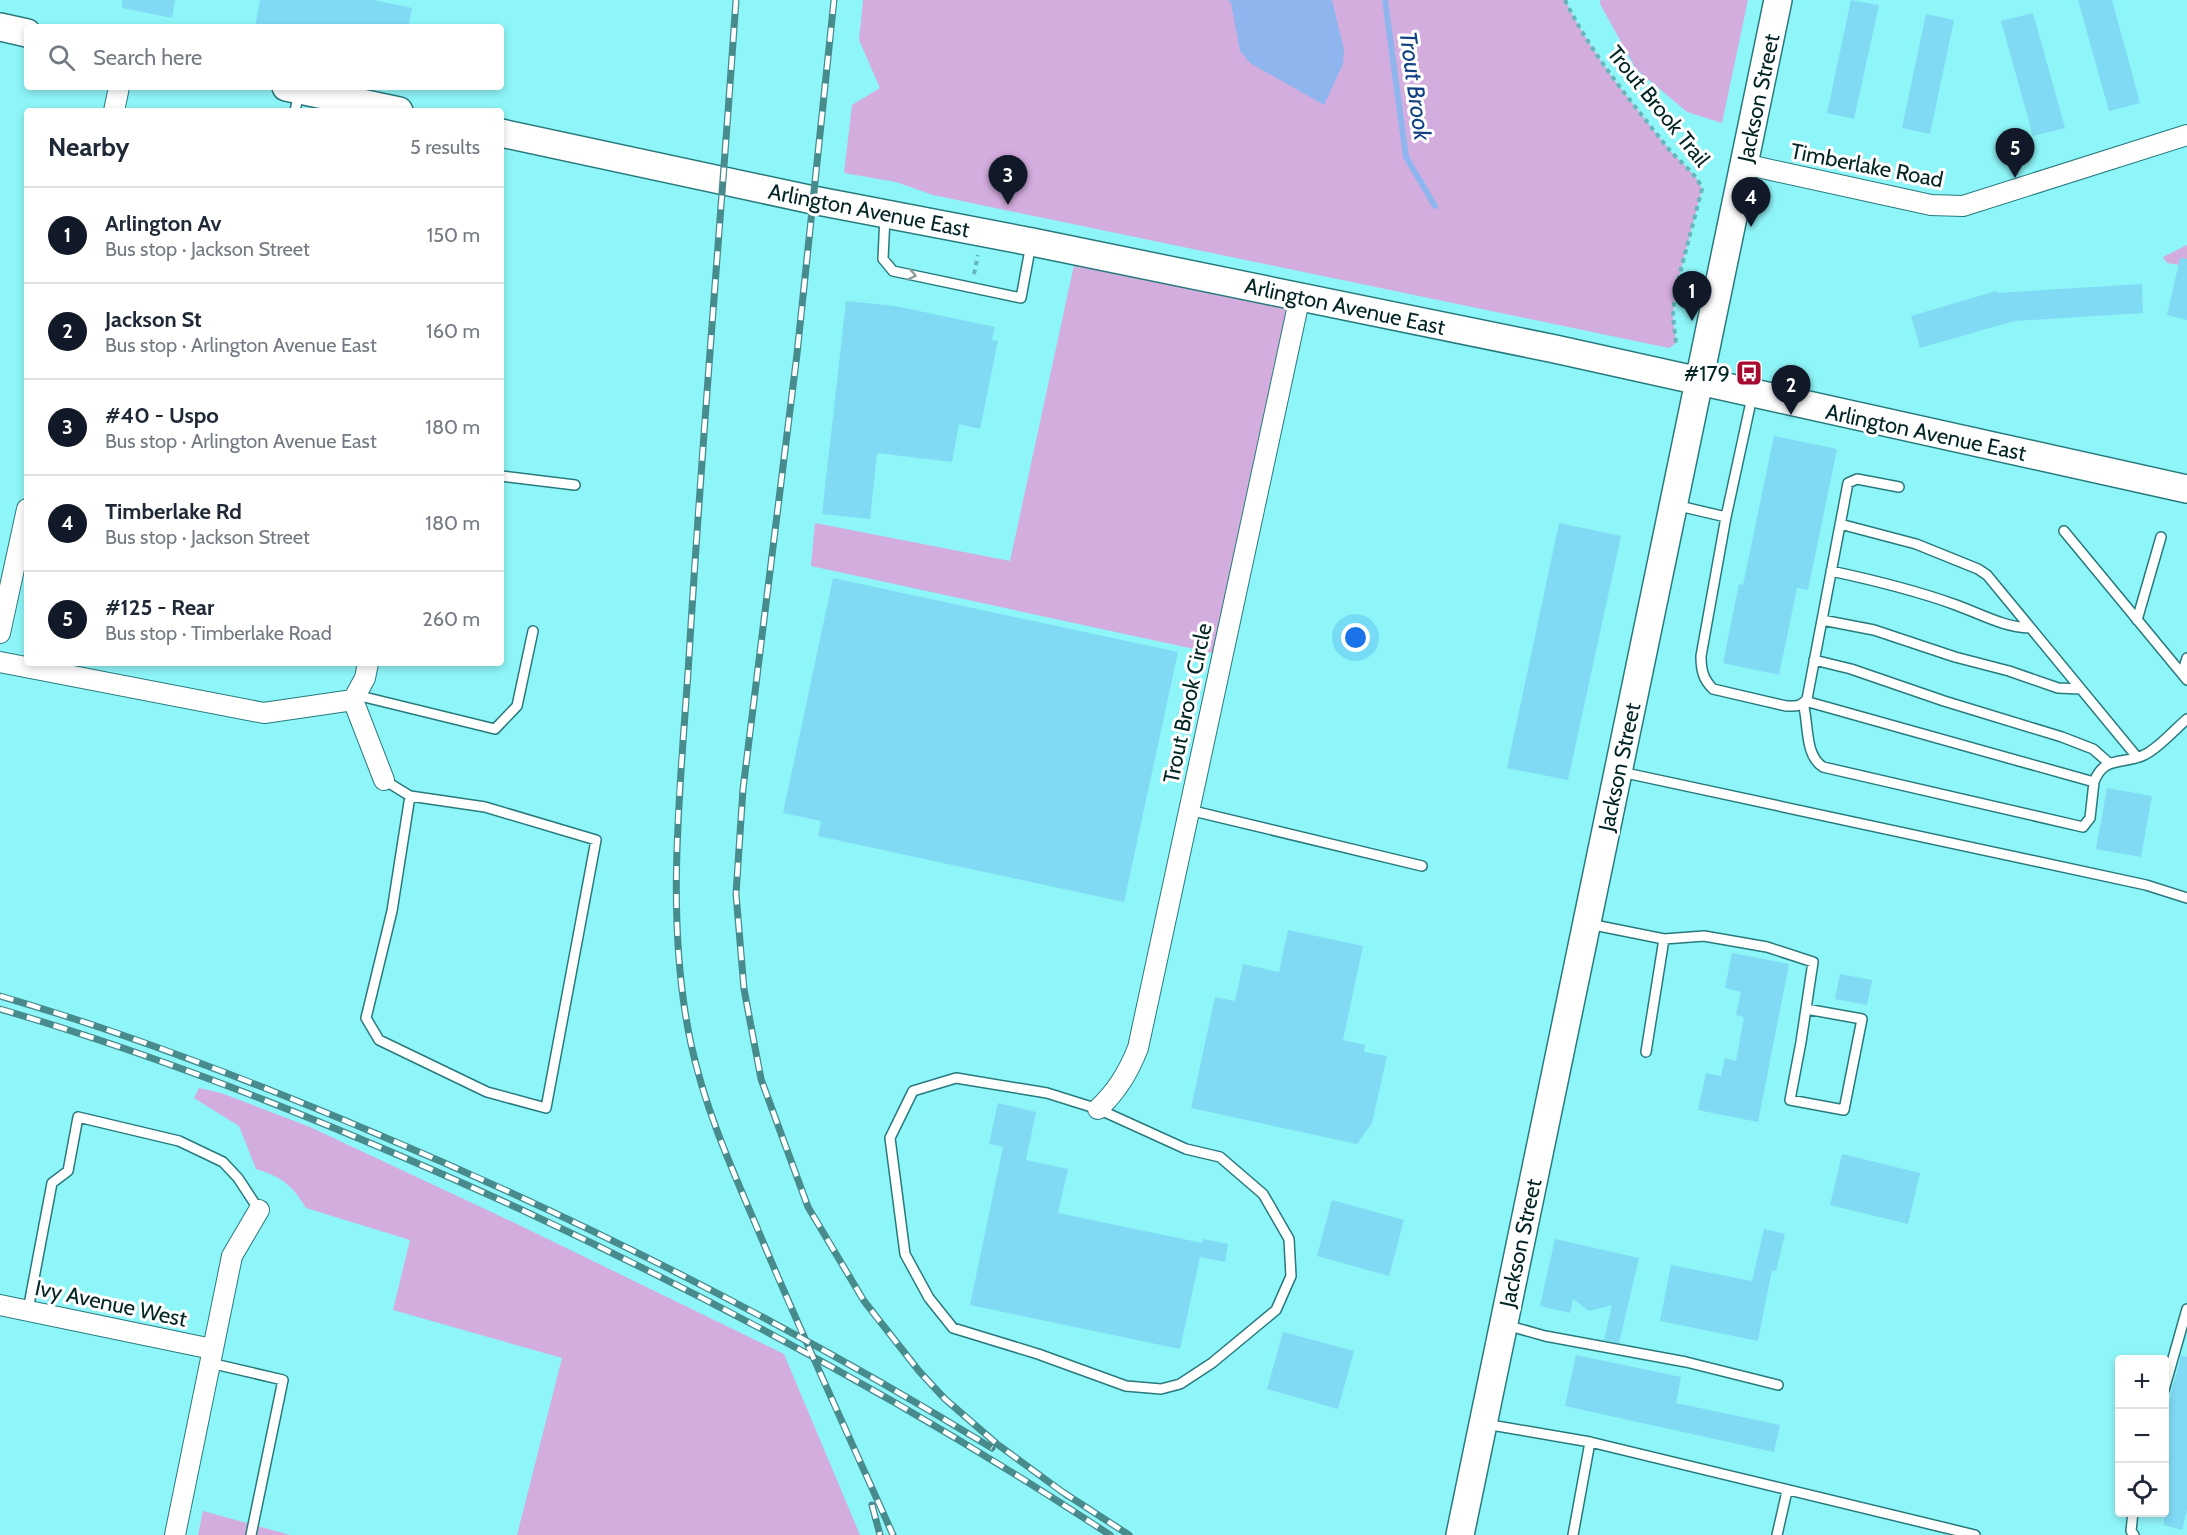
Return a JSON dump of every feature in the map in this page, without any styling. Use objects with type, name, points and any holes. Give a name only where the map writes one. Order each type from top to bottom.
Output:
[{"type":"street","name":"Jackson Street","points":[[1460,1535],[1778,0]]},
{"type":"street","points":[[0,27],[24,32]]},
{"type":"street","points":[[115,108],[118,90]]},
{"type":"street","points":[[293,96],[378,108]]},
{"type":"street","name":"Arlington Avenue East","points":[[504,135],[886,214],[1300,296],[2187,489]]},
{"type":"street","name":"Timberlake Road","points":[[1744,164],[1931,205],[1963,206],[2187,135]]},
{"type":"street","name":"Trout Brook Circle","points":[[1098,1109],[1115,1093],[1138,1048],[1300,296]]},
{"type":"street","points":[[0,633],[24,523]]},
{"type":"street","points":[[0,662],[264,713],[354,698]]},
{"type":"street","points":[[367,666],[365,678],[354,698],[384,780]]},
{"type":"street","points":[[176,1535],[232,1256],[259,1210]]},
{"type":"street","name":"Ivy Avenue West","points":[[0,1305],[211,1356]]},
{"type":"lane","points":[[886,214],[883,259],[893,271],[1022,298],[1032,242]]},
{"type":"lane","points":[[1753,394],[1726,517],[1701,656],[1701,670],[1708,684],[1721,691],[1786,706],[1798,706],[1804,702],[2094,782]]},
{"type":"lane","points":[[504,476],[575,485]]},
{"type":"lane","points":[[1899,487],[1857,479],[1852,480],[1847,487],[1804,702],[1814,759],[1823,767],[2083,827],[2090,818],[2094,782],[2103,767],[2145,755],[2187,718]]},
{"type":"lane","points":[[1673,504],[1726,517]]},
{"type":"lane","points":[[1840,524],[1916,544],[1978,569],[1987,575],[2137,757]]},
{"type":"lane","points":[[2064,531],[2185,677]]},
{"type":"lane","points":[[2137,620],[2161,537]]},
{"type":"lane","points":[[1831,571],[1911,590],[2007,626],[2030,628]]},
{"type":"lane","points":[[1822,620],[1874,630],[2058,688],[2081,689]]},
{"type":"lane","points":[[354,698],[495,729],[518,706],[533,631]]},
{"type":"lane","points":[[2185,677],[2187,658]]},
{"type":"lane","points":[[1814,660],[1851,669],[1944,701],[2062,736],[2092,749],[2109,764]]},
{"type":"lane","points":[[1618,772],[2146,885],[2187,898]]},
{"type":"lane","points":[[384,780],[410,796],[485,807],[596,840],[546,1108],[487,1092],[379,1040],[366,1018],[392,911],[410,796]]},
{"type":"lane","points":[[1189,810],[1422,866]]},
{"type":"lane","points":[[1587,923],[1664,939],[1704,936],[1767,948],[1813,962],[1790,1100],[1844,1110],[1862,1019],[1806,1009]]},
{"type":"lane","points":[[1646,1052],[1664,939]]},
{"type":"lane","points":[[956,1078],[1047,1093],[1098,1109],[1185,1149],[1220,1157],[1263,1194],[1290,1239],[1291,1276],[1276,1310],[1212,1363],[1180,1384],[1161,1389],[1126,1386],[1038,1354],[953,1328],[929,1298],[905,1254],[890,1138],[914,1091],[956,1078]]},
{"type":"lane","points":[[28,1310],[52,1183],[68,1171],[78,1117],[179,1141],[223,1162],[238,1178],[259,1210]]},
{"type":"lane","points":[[2169,1377],[2183,1339],[2187,1309]]},
{"type":"lane","points":[[1503,1325],[1545,1336],[1686,1362],[1778,1385]]},
{"type":"lane","points":[[211,1356],[283,1380],[251,1535]]},
{"type":"lane","points":[[1483,1423],[1590,1443],[1975,1535]]},
{"type":"lane","points":[[1573,1535],[1590,1443]]},
{"type":"lane","points":[[1777,1535],[1787,1491]]},
{"type":"lane","points":[[2132,1517],[2131,1531],[2134,1535]]},
{"type":"path","name":"Trout Brook Trail","points":[[1565,0],[1576,22],[1605,67],[1671,152],[1696,177],[1702,189],[1675,292],[1673,316],[1676,344]]},
{"type":"path","points":[[972,287],[979,251]]},
{"type":"shaded area","points":[[863,0],[1565,0],[1575,20],[1612,76],[1667,147],[1696,177],[1702,189],[1675,292],[1673,316],[1676,343],[1669,348],[933,195],[896,182],[844,173],[852,105],[880,88],[859,40]]},
{"type":"shaded area","points":[[1600,0],[1748,0],[1722,123],[1687,112],[1636,69],[1600,4]]},
{"type":"shaded area","points":[[2187,245],[2187,266],[2167,263],[2163,257]]},
{"type":"shaded area","points":[[1077,251],[1300,296],[1222,655],[811,566],[815,523],[1010,561]]},
{"type":"shaded area","points":[[199,1088],[221,1093],[310,1127],[519,1225],[784,1354],[860,1535],[517,1535],[562,1358],[393,1310],[410,1240],[306,1208],[286,1183],[256,1169],[239,1126],[194,1098]]},
{"type":"shaded area","points":[[203,1511],[290,1535],[198,1535]]},
{"type":"water","points":[[1228,0],[1332,0],[1344,49],[1343,64],[1324,105],[1250,63],[1240,51],[1231,3]]},
{"type":"building","points":[[122,0],[175,0],[172,18],[122,8]]},
{"type":"building","points":[[260,0],[373,0],[412,8],[409,24],[256,24]]},
{"type":"building","points":[[1851,0],[1879,5],[1854,119],[1827,113]]},
{"type":"building","points":[[2078,0],[2112,0],[2140,103],[2109,111]]},
{"type":"building","points":[[2033,13],[2065,128],[2033,136],[2001,21]]},
{"type":"building","points":[[1926,14],[1954,20],[1930,134],[1902,128]]},
{"type":"building","points":[[2180,258],[2187,259],[2187,320],[2167,315]]},
{"type":"building","points":[[2142,284],[2143,313],[2014,321],[1920,348],[1911,316],[1996,291],[1997,293]]},
{"type":"building","points":[[846,301],[895,306],[995,327],[992,340],[998,341],[980,429],[959,424],[952,462],[877,453],[870,519],[822,514]]},
{"type":"building","points":[[1774,436],[1837,449],[1808,590],[1797,588],[1779,675],[1723,663],[1739,584],[1743,585]]},
{"type":"building","points":[[1559,523],[1621,536],[1568,780],[1507,768]]},
{"type":"building","points":[[833,578],[1178,652],[1124,902],[818,836],[821,821],[783,813]]},
{"type":"building","points":[[2107,788],[2152,796],[2141,857],[2096,849]]},
{"type":"building","points":[[1288,930],[1363,946],[1343,1040],[1365,1045],[1364,1052],[1387,1056],[1372,1123],[1357,1144],[1191,1108],[1215,997],[1235,1001],[1243,964],[1279,972]]},
{"type":"building","points":[[1732,953],[1789,964],[1758,1122],[1698,1110],[1706,1073],[1721,1076],[1725,1058],[1736,1061],[1744,1017],[1736,1015],[1741,992],[1725,988]]},
{"type":"building","points":[[1840,974],[1872,980],[1867,1005],[1835,999]]},
{"type":"building","points":[[998,1103],[1036,1112],[1026,1160],[1068,1169],[1058,1213],[1202,1243],[1203,1239],[1228,1244],[1225,1262],[1200,1257],[1180,1349],[970,1305],[1003,1147],[989,1144]]},
{"type":"building","points":[[1842,1154],[1920,1173],[1908,1224],[1830,1205]]},
{"type":"building","points":[[1332,1200],[1404,1220],[1389,1276],[1317,1256]]},
{"type":"building","points":[[1764,1229],[1785,1234],[1776,1271],[1772,1270],[1758,1341],[1660,1321],[1671,1265],[1752,1281]]},
{"type":"building","points":[[1555,1239],[1639,1258],[1619,1343],[1604,1340],[1612,1305],[1589,1311],[1573,1299],[1570,1313],[1540,1306]]},
{"type":"building","points":[[1283,1332],[1354,1351],[1338,1409],[1267,1389]]},
{"type":"building","points":[[1576,1355],[1681,1377],[1676,1403],[1780,1425],[1774,1452],[1565,1406]]},
{"type":"building","points":[[2181,1356],[2187,1357],[2187,1510],[2182,1530],[2164,1525],[2164,1517],[2169,1517],[2169,1402]]},
{"type":"waterway","name":"Trout Brook","points":[[1385,0],[1406,157],[1435,206]]},
{"type":"railway","points":[[736,0],[679,802],[676,900],[678,948],[691,1044],[720,1138],[791,1307],[893,1535]]},
{"type":"railway","points":[[834,0],[797,354],[743,789],[736,894],[744,989],[761,1079],[808,1207],[864,1301],[919,1371],[945,1399],[997,1444],[1068,1496]]},
{"type":"railway","points":[[0,996],[143,1042],[237,1077],[456,1168],[613,1241],[767,1319],[992,1448]]},
{"type":"railway","points":[[0,1009],[133,1051],[263,1100],[392,1153],[596,1245],[747,1321],[894,1402],[1039,1489],[1110,1535]]},
{"type":"railway","points":[[1061,1491],[1129,1535]]},
{"type":"railway","points":[[872,1505],[880,1535]]},
{"type":"place","name":"#125 - Rear","points":[[2015,178]]},
{"type":"place","name":"#40 - Uspo","points":[[1008,205]]},
{"type":"place","name":"Timberlake Rd","points":[[1751,227]]},
{"type":"place","name":"Arlington Av","points":[[1692,321]]},
{"type":"place","name":"#179","points":[[1749,373]]},
{"type":"place","name":"Jackson St","points":[[1791,415]]}]
